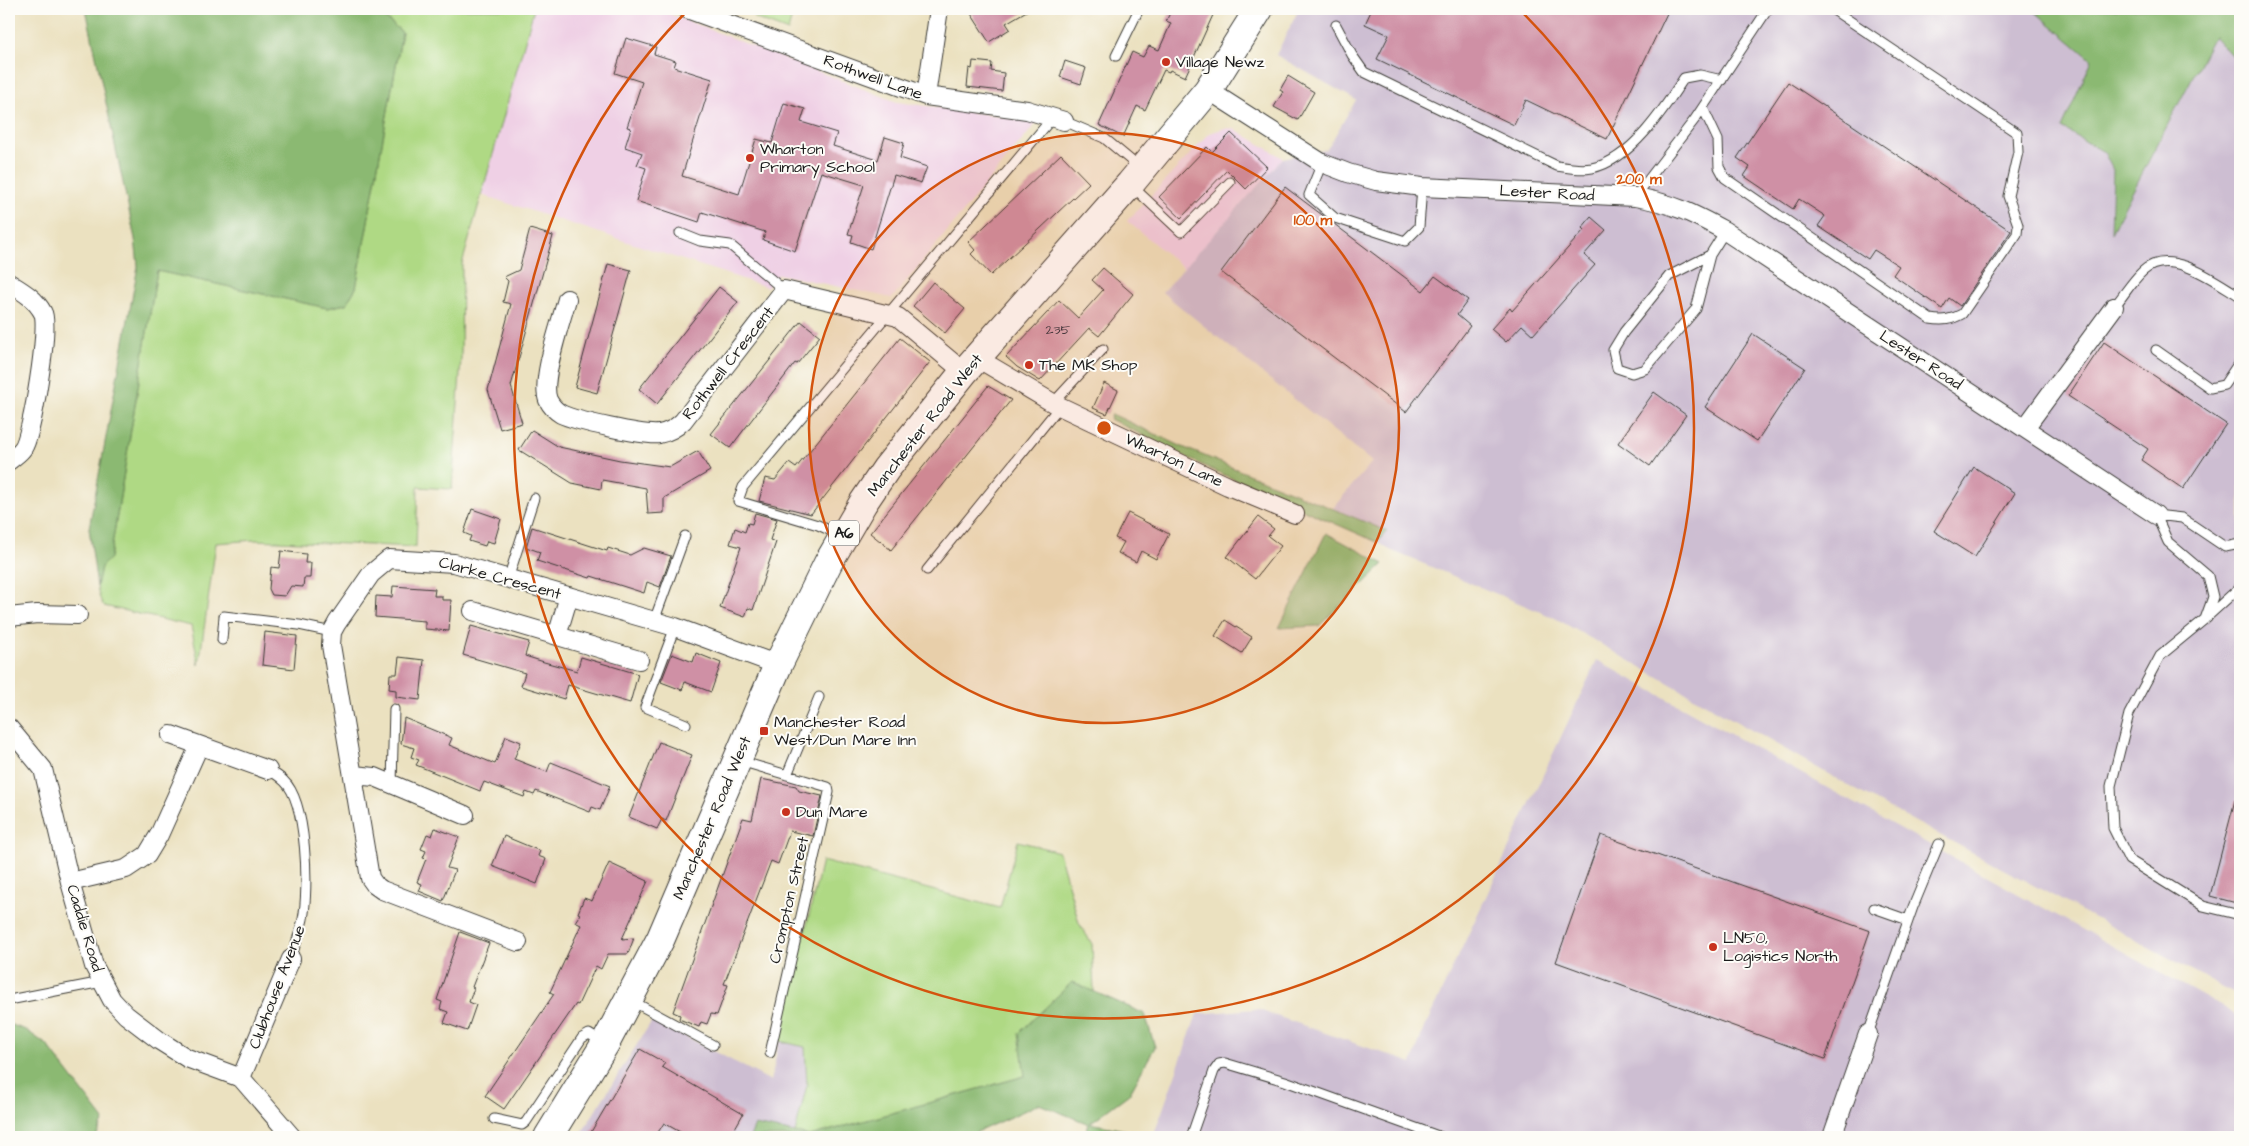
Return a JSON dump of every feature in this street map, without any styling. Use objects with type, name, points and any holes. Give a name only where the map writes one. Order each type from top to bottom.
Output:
[{"type":"main road","name":"Manchester Road West","points":[[549,1135],[605,1044],[661,938],[778,665],[842,537],[886,469],[971,365],[1136,177],[1208,90],[1252,11]]},
{"type":"street","name":"Rothwell Lane","points":[[687,9],[926,96],[1027,110],[1059,119]]},
{"type":"street","points":[[926,96],[939,9]]},
{"type":"street","name":"Lester Road","points":[[1208,90],[1322,163],[1348,174],[1376,181],[1422,187],[1634,197],[1662,201],[1687,210],[1725,231],[2156,515]]},
{"type":"street","points":[[9,283],[32,297],[44,314],[45,334],[30,431],[23,448],[9,461]]},
{"type":"street","name":"Rothwell Crescent","points":[[567,299],[546,382],[545,391],[554,409],[572,418],[649,434],[658,434],[676,427],[682,421],[784,290],[889,315],[905,322],[971,365]]},
{"type":"street","points":[[2025,428],[2114,307]]},
{"type":"street","name":"Wharton Lane","points":[[971,365],[1228,486],[1295,514]]},
{"type":"street","name":"Clarke Crescent","points":[[332,632],[371,574],[389,559],[454,563],[675,627],[778,665]]},
{"type":"street","points":[[557,636],[569,596]]},
{"type":"street","points":[[474,611],[639,660]]},
{"type":"street","points":[[9,617],[37,614],[78,615]]},
{"type":"street","points":[[332,632],[331,644],[370,878],[374,885],[518,942]]},
{"type":"street","name":"Caddie Road","points":[[9,728],[43,769],[70,882],[94,966],[112,1000],[126,1015],[160,1041],[187,1058],[241,1078],[292,1137]]},
{"type":"street","name":"Clubhouse Avenue","points":[[171,734],[199,746],[268,770]]},
{"type":"street","points":[[70,882],[126,868],[147,855],[159,835],[199,746]]},
{"type":"street","points":[[353,775],[375,777],[464,816]]},
{"type":"street","name":"Clubhouse Avenue","points":[[241,1078],[291,959]]},
{"type":"street","points":[[1832,1137],[1868,1034]]},
{"type":"lane","points":[[1116,56],[1139,9]]},
{"type":"lane","points":[[1634,197],[1722,80],[1768,9]]},
{"type":"lane","points":[[1702,108],[1718,140],[1719,167],[1725,178],[1930,319],[1942,321],[1953,319],[1962,314],[2017,234],[2018,225],[2008,196],[2018,152],[2017,134],[1832,9]]},
{"type":"lane","points":[[1336,25],[1352,55],[1364,72],[1557,166],[1577,169],[1594,167],[1615,159],[1642,134],[1664,108],[1684,78],[1700,75],[1722,80]]},
{"type":"lane","points":[[842,537],[818,525],[738,501],[743,486],[1059,119],[1104,138],[1182,232],[1230,182]]},
{"type":"lane","points":[[1322,163],[1309,196],[1335,218],[1405,241],[1419,227],[1422,187]]},
{"type":"lane","points":[[1710,255],[1669,276],[1624,332],[1613,350],[1617,368],[1632,374],[1645,369],[1696,309],[1710,255],[1725,231]]},
{"type":"lane","points":[[680,233],[700,241],[730,245],[784,290]]},
{"type":"lane","points":[[2114,307],[2144,270],[2163,262],[2190,266],[2240,296]]},
{"type":"lane","points":[[927,570],[1103,349]]},
{"type":"lane","points":[[2156,350],[2210,388],[2224,385],[2240,361]]},
{"type":"lane","points":[[508,579],[534,498]]},
{"type":"lane","points":[[2156,515],[2182,518],[2225,546],[2240,544]]},
{"type":"lane","points":[[2156,515],[2168,542],[2208,576],[2213,597],[2206,619]]},
{"type":"lane","points":[[654,621],[684,536]]},
{"type":"lane","points":[[2240,587],[2206,619],[2160,656],[2129,714],[2111,786],[2113,828],[2129,860],[2203,906],[2240,915]]},
{"type":"lane","points":[[222,640],[224,616],[299,625],[332,632]]},
{"type":"lane","points":[[675,627],[645,707],[686,724]]},
{"type":"lane","points":[[787,775],[819,697]]},
{"type":"lane","points":[[392,784],[394,708]]},
{"type":"lane","name":"Crompton Street","points":[[738,760],[828,787],[829,792],[770,1053]]},
{"type":"lane","name":"Clubhouse Avenue","points":[[268,770],[286,782],[298,807],[304,835],[307,883],[303,918],[291,959]]},
{"type":"lane","points":[[1868,1034],[1908,920],[1939,844]]},
{"type":"lane","points":[[1874,908],[1908,920]]},
{"type":"lane","points":[[9,1000],[102,982]]},
{"type":"lane","points":[[630,999],[713,1045]]},
{"type":"lane","points":[[494,1119],[522,1125],[582,1038],[588,1034],[605,1044]]},
{"type":"lane","points":[[1191,1137],[1214,1071],[1219,1064],[1225,1063],[1285,1081],[1442,1137]]},
{"type":"shaded area","name":"Wharton Primary School","points":[[534,9],[657,9],[897,102],[1038,121],[892,298],[778,274],[767,287],[482,195]]},
{"type":"shaded area","points":[[1299,9],[2032,9],[2092,60],[2062,128],[2104,152],[2113,170],[2111,231],[2214,36],[2240,65],[2240,996],[1865,795],[1555,618],[1390,550],[1377,542],[1386,531],[1333,508],[1372,462],[1162,292],[1283,158],[1327,149],[1356,100],[1276,55]]},
{"type":"shaded area","points":[[1225,128],[1235,129],[1283,158],[1185,269],[1127,221],[1210,133]]},
{"type":"shaded area","points":[[1597,660],[2240,1017],[2240,1137],[1153,1137],[1197,1014],[1256,1009],[1412,1063],[1423,1031]]},
{"type":"shaded area","points":[[653,1019],[771,1081],[779,1041],[805,1047],[807,1085],[795,1133],[755,1125],[750,1137],[579,1137]]},
{"type":"green space","points":[[86,9],[374,9],[402,32],[356,288],[346,304],[327,308],[157,271],[110,558],[101,567],[97,587],[89,528],[138,266],[135,239]]},
{"type":"green space","points":[[374,9],[534,9],[462,264],[461,359],[452,489],[418,487],[416,547],[255,540],[216,543],[199,665],[191,626],[104,606],[97,587],[99,571],[110,558],[157,271],[327,308],[346,304],[356,288],[402,32]]},
{"type":"green space","points":[[756,9],[794,9],[788,31],[754,18]]},
{"type":"green space","points":[[2032,9],[2240,9],[2240,65],[2214,36],[2111,233],[2113,170],[2104,152],[2062,128],[2092,60]]},
{"type":"green space","points":[[1112,414],[1185,448],[1387,531],[1377,542],[1206,467],[1110,419]]},
{"type":"green space","points":[[1326,533],[1384,564],[1319,626],[1279,628]]},
{"type":"green space","points":[[1018,841],[1059,852],[1079,923],[1092,944],[1094,992],[1072,983],[1025,1076],[810,1136],[795,1133],[807,1085],[805,1047],[779,1041],[822,861],[1000,908]]},
{"type":"green space","points":[[1072,982],[1145,1014],[1155,1047],[1129,1094],[1090,1123],[1134,1132],[1132,1137],[1084,1137],[1089,1124],[1039,1104],[966,1137],[750,1137],[755,1125],[810,1136],[1025,1076],[1019,1033]]},
{"type":"green space","points":[[9,1024],[26,1030],[47,1045],[104,1120],[96,1137],[9,1137]]},
{"type":"building","points":[[968,9],[1030,9],[1006,23],[1010,29],[989,42]]},
{"type":"building","points":[[1172,9],[1200,9],[1213,15],[1185,77],[1170,70],[1169,72],[1164,70],[1145,110],[1137,106],[1123,137],[1099,125],[1132,52],[1143,57],[1149,46],[1159,50],[1171,23],[1166,21]]},
{"type":"building","points":[[1372,9],[1669,9],[1607,139],[1526,100],[1514,125],[1377,59],[1389,35],[1365,24]]},
{"type":"building","points":[[626,38],[656,47],[654,54],[676,61],[674,67],[712,79],[682,176],[739,194],[756,139],[772,143],[784,103],[805,109],[801,122],[837,133],[833,146],[878,160],[885,137],[904,143],[900,158],[927,167],[921,183],[894,175],[871,249],[851,242],[853,235],[848,234],[864,185],[821,172],[795,251],[763,240],[765,232],[702,212],[699,222],[636,201],[646,168],[637,165],[642,153],[625,147],[631,128],[627,127],[642,82],[615,73]]},
{"type":"building","points":[[973,61],[992,63],[991,71],[1004,73],[1002,91],[967,87],[969,68],[972,69]]},
{"type":"building","points":[[1065,61],[1086,68],[1081,84],[1060,77]]},
{"type":"building","points":[[1288,76],[1314,92],[1298,120],[1274,107],[1283,92],[1280,90]]},
{"type":"building","points":[[1788,82],[2011,231],[1960,306],[1949,298],[1942,309],[1893,275],[1899,266],[1874,250],[1868,259],[1818,226],[1825,216],[1799,199],[1793,209],[1744,176],[1750,167],[1737,158]]},
{"type":"building","points":[[1231,133],[1267,167],[1246,189],[1227,170],[1181,218],[1159,197],[1207,147],[1212,152]]},
{"type":"building","points":[[1061,154],[1089,183],[991,275],[971,254],[975,250],[968,242]]},
{"type":"building","points":[[1285,187],[1423,291],[1435,276],[1468,300],[1457,315],[1470,326],[1406,412],[1221,272]]},
{"type":"building","points":[[1591,217],[1606,230],[1584,255],[1595,265],[1533,335],[1522,325],[1506,342],[1491,329],[1510,308],[1512,311],[1584,230],[1582,228]]},
{"type":"building","points":[[530,229],[553,236],[511,386],[522,423],[500,429],[488,390],[511,304],[503,302],[508,281],[504,277],[519,270]]},
{"type":"building","points":[[608,264],[631,270],[597,393],[575,387]]},
{"type":"building","points":[[1103,268],[1133,294],[1099,336],[1089,328],[1040,381],[1017,367],[1006,357],[1059,300],[1078,318],[1103,290],[1092,280]]},
{"type":"building","points":[[933,282],[965,309],[945,333],[913,306]]},
{"type":"building","points":[[719,287],[738,302],[657,404],[639,389]]},
{"type":"building","points":[[801,321],[820,336],[797,364],[795,363],[730,448],[711,434]]},
{"type":"building","points":[[1753,334],[1805,368],[1757,441],[1705,407]]},
{"type":"building","points":[[900,338],[930,362],[811,514],[759,501],[765,478],[775,480],[789,463],[796,468]]},
{"type":"building","points":[[2104,342],[2226,424],[2183,489],[2141,460],[2148,449],[2068,396]]},
{"type":"building","points":[[1104,383],[1118,390],[1107,414],[1093,408]]},
{"type":"building","points":[[988,386],[1011,400],[891,550],[870,533]]},
{"type":"building","points":[[1654,392],[1686,415],[1650,466],[1618,443]]},
{"type":"building","points":[[532,430],[559,447],[620,460],[670,467],[698,451],[710,471],[664,498],[664,513],[648,514],[646,488],[602,480],[601,489],[572,483],[519,450]]},
{"type":"building","points":[[1974,467],[2015,493],[1975,557],[1934,531]]},
{"type":"building","points":[[472,509],[501,519],[494,543],[487,541],[485,546],[469,541],[471,536],[464,533]]},
{"type":"building","points":[[755,513],[777,519],[770,540],[776,542],[753,610],[748,608],[745,617],[720,608],[741,547],[730,544],[735,528],[745,532],[748,523],[752,524]]},
{"type":"building","points":[[1128,513],[1169,534],[1156,559],[1141,551],[1136,562],[1118,553],[1124,542],[1115,538]]},
{"type":"building","points":[[1258,517],[1274,529],[1268,536],[1281,546],[1255,579],[1227,557]]},
{"type":"building","points":[[532,527],[607,551],[608,548],[630,555],[644,548],[671,556],[660,587],[647,582],[644,593],[537,561],[540,552],[526,547]]},
{"type":"building","points":[[281,551],[306,554],[305,563],[311,563],[310,578],[304,578],[303,587],[291,586],[285,596],[272,595],[269,589],[271,567],[279,568]]},
{"type":"building","points":[[393,586],[435,589],[434,596],[442,596],[442,600],[451,600],[449,631],[425,629],[425,621],[375,617],[376,596],[392,597]]},
{"type":"building","points":[[1225,620],[1252,637],[1242,653],[1215,636]]},
{"type":"building","points":[[471,626],[529,642],[525,656],[544,662],[577,671],[581,657],[638,674],[630,703],[568,685],[564,699],[521,686],[525,673],[463,655]]},
{"type":"building","points":[[265,632],[297,636],[294,669],[262,665]]},
{"type":"building","points":[[696,653],[721,663],[711,692],[685,682],[682,690],[661,682],[672,654],[693,662]]},
{"type":"building","points":[[399,657],[424,660],[420,700],[396,697],[396,690],[389,689],[390,674],[397,674]]},
{"type":"building","points":[[404,718],[452,738],[449,745],[495,764],[506,736],[521,742],[514,759],[547,772],[551,762],[610,786],[600,810],[592,807],[590,812],[536,791],[534,795],[526,792],[524,797],[484,782],[480,791],[416,765],[419,760],[411,757],[414,748],[401,744]]},
{"type":"building","points":[[659,742],[692,755],[666,821],[662,819],[657,829],[629,817]]},
{"type":"building","points":[[761,779],[796,786],[799,791],[822,796],[813,836],[790,831],[778,864],[771,861],[724,984],[728,985],[717,1015],[711,1014],[707,1024],[701,1022],[699,1027],[679,1019],[680,1015],[673,1012],[743,818],[752,820]]},
{"type":"building","points":[[2235,800],[2240,800],[2240,904],[2210,896]]},
{"type":"building","points":[[435,828],[459,837],[447,868],[455,870],[443,901],[419,891],[422,884],[417,882],[426,859],[423,858],[426,851],[421,849],[427,834],[432,836]]},
{"type":"building","name":"LN50, Logistics North","points":[[1601,835],[1870,931],[1825,1059],[1556,962]]},
{"type":"building","points":[[504,836],[540,851],[538,856],[546,859],[537,884],[492,866]]},
{"type":"building","points":[[609,863],[648,881],[622,939],[634,938],[628,954],[608,954],[601,969],[596,966],[578,1005],[576,1004],[504,1109],[485,1096],[554,994],[550,992],[581,925],[575,922],[580,914],[578,913],[584,898],[592,901]]},
{"type":"building","points":[[460,932],[489,943],[472,987],[474,988],[469,1002],[476,1005],[467,1031],[444,1023],[448,1012],[440,1009],[442,1002],[437,1000]]},
{"type":"building","points":[[640,1049],[665,1063],[662,1067],[743,1114],[730,1137],[689,1137],[664,1123],[655,1137],[588,1137]]},
{"type":"place","name":"Village Newz","points":[[1166,62]]},
{"type":"place","name":"Wharton Primary School","points":[[750,158]]},
{"type":"place","name":"The MK Shop","points":[[1029,365]]},
{"type":"place","name":"Manchester Road West/Dun Mare Inn","points":[[764,731]]},
{"type":"place","name":"Dun Mare","points":[[786,812]]},
{"type":"place","name":"LN50, Logistics North","points":[[1713,947]]}]
